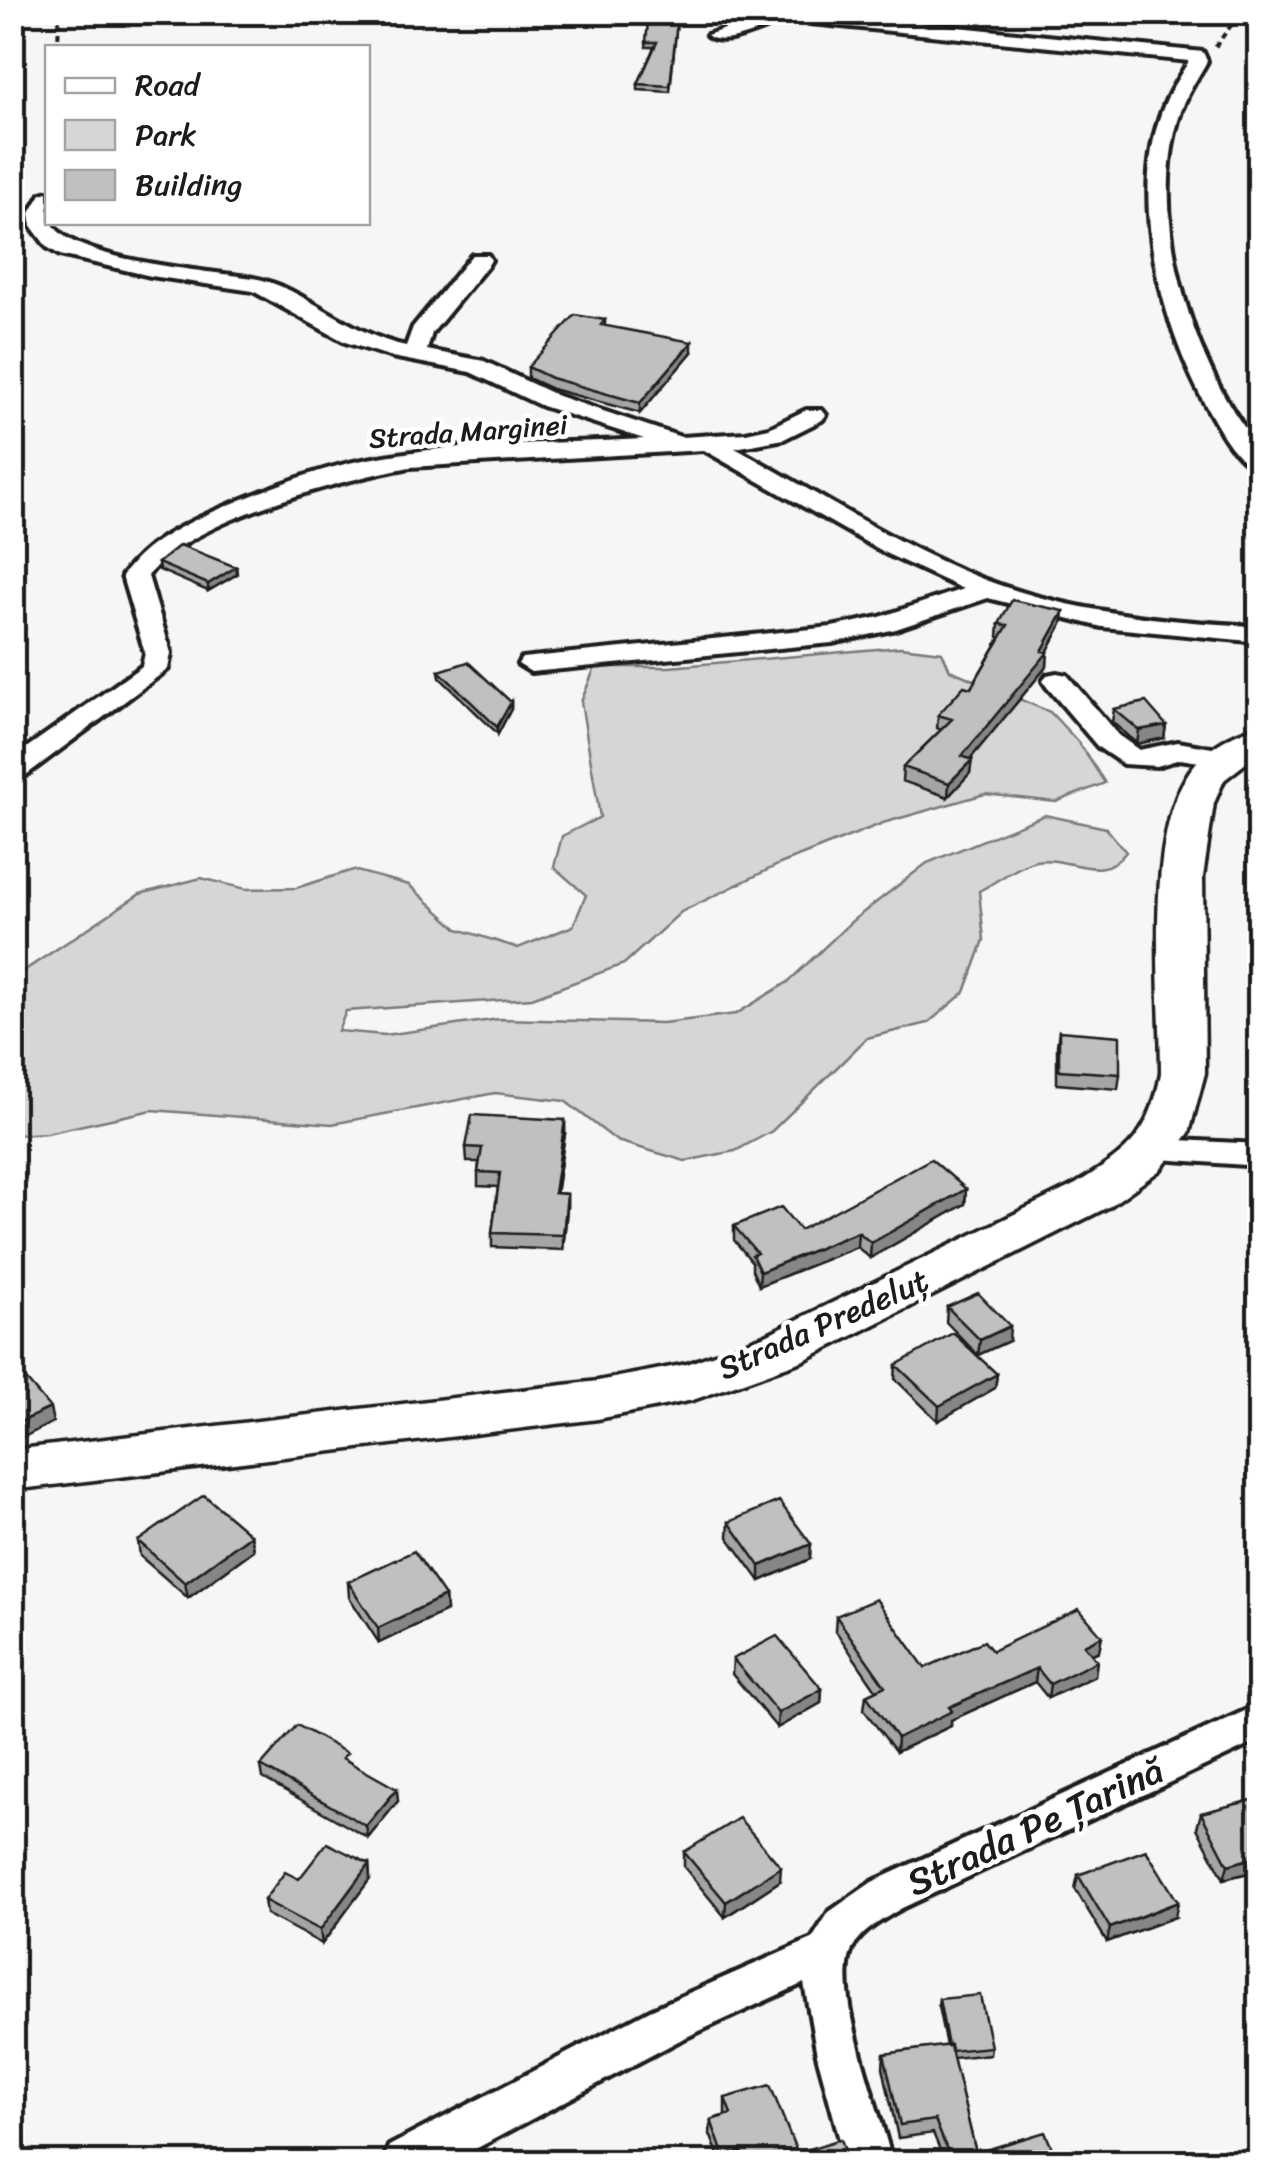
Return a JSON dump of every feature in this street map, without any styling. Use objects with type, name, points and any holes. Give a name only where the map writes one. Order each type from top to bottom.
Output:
[{"type":"main road","name":"Strada Predeluț","points":[[12,1470],[598,1400],[693,1381],[784,1348],[1093,1195],[1157,1150],[1170,1130],[1180,1100],[1183,861],[1189,817],[1206,776],[1242,748]]},
{"type":"street","points":[[716,35],[740,34],[760,18],[792,16],[1196,56],[1198,60],[1177,90],[1158,176],[1162,231],[1192,366],[1215,406],[1260,463]]},
{"type":"street","name":"Strada Marginei","points":[[45,203],[40,212],[42,227],[54,243],[68,250],[151,270],[260,285],[353,337],[476,366],[550,400],[699,444]]},
{"type":"street","points":[[415,354],[422,332],[480,260]]},
{"type":"street","name":"Strada Marginei","points":[[12,772],[154,668],[158,653],[135,576],[137,568],[165,545],[221,517],[322,478],[364,467],[410,460],[699,444],[776,434],[814,415]]},
{"type":"street","points":[[699,444],[874,537],[989,588],[1050,607],[1105,618],[1260,634]]},
{"type":"street","points":[[531,664],[832,635],[887,623],[989,588]]},
{"type":"street","points":[[1057,682],[1108,741],[1133,758],[1157,758],[1178,750],[1242,748]]},
{"type":"street","points":[[1157,1150],[1260,1155]]},
{"type":"street","name":"Strada Pe Țarină","points":[[828,1953],[837,1933],[859,1911],[887,1895],[1260,1720]]},
{"type":"street","points":[[406,2162],[560,2078],[784,1969],[828,1953]]},
{"type":"street","points":[[828,1953],[823,1976],[868,2162]]},
{"type":"path","points":[[58,45],[59,12]]},
{"type":"path","points":[[1196,56],[1213,49],[1237,22],[1240,12]]},
{"type":"green space","points":[[900,647],[942,652],[950,670],[1050,712],[1079,743],[1105,783],[1056,802],[985,794],[883,823],[780,864],[681,912],[624,964],[532,998],[346,1011],[338,1031],[385,1035],[499,1019],[663,1023],[736,1014],[788,982],[852,921],[927,863],[1045,815],[1106,828],[1126,852],[1116,862],[1095,868],[1036,861],[979,891],[984,940],[965,992],[928,1023],[867,1038],[772,1131],[735,1151],[685,1161],[617,1141],[565,1101],[495,1093],[332,1124],[152,1110],[47,1133],[13,1135],[13,978],[140,894],[201,878],[246,889],[296,888],[353,870],[409,885],[458,929],[518,948],[573,926],[586,895],[554,867],[562,836],[600,817],[581,702],[595,667],[669,667]]},
{"type":"building","points":[[649,12],[678,12],[670,86],[638,84],[657,42],[646,42]]},
{"type":"building","points":[[575,315],[605,320],[601,325],[692,342],[640,403],[551,378],[528,367]]},
{"type":"building","points":[[180,545],[236,567],[208,584],[158,563]]},
{"type":"building","points":[[1012,600],[1064,611],[1042,651],[1048,652],[962,756],[972,760],[949,783],[903,767],[952,719],[938,715],[964,686],[971,688],[1008,625],[999,624]]},
{"type":"building","points":[[468,662],[511,702],[497,727],[439,671]]},
{"type":"building","points":[[1146,702],[1166,725],[1139,730],[1114,709]]},
{"type":"building","points":[[1059,1031],[1120,1036],[1120,1074],[1059,1070]]},
{"type":"building","points":[[472,1115],[565,1120],[554,1193],[567,1194],[563,1235],[492,1233],[500,1173],[478,1172],[482,1148],[466,1147]]},
{"type":"building","points":[[931,1159],[966,1189],[871,1243],[858,1232],[760,1272],[752,1255],[757,1253],[734,1226],[781,1207],[800,1230]]},
{"type":"building","points":[[978,1293],[1010,1326],[980,1340],[947,1307]]},
{"type":"building","points":[[953,1333],[997,1374],[939,1406],[896,1365]]},
{"type":"building","points":[[12,1363],[50,1408],[12,1426]]},
{"type":"building","points":[[204,1495],[251,1535],[185,1583],[138,1541]]},
{"type":"building","points":[[779,1501],[811,1544],[760,1566],[729,1522]]},
{"type":"building","points":[[414,1551],[445,1596],[378,1628],[348,1582]]},
{"type":"building","points":[[876,1599],[925,1668],[984,1641],[992,1651],[1079,1609],[1102,1636],[1084,1645],[1097,1661],[1050,1684],[1037,1668],[949,1707],[952,1711],[897,1738],[866,1695],[885,1686],[836,1616]]},
{"type":"building","points":[[777,1636],[822,1689],[778,1713],[733,1659]]},
{"type":"building","points":[[297,1725],[347,1753],[342,1758],[397,1789],[366,1826],[261,1766]]},
{"type":"building","points":[[1260,1798],[1260,1856],[1228,1865],[1201,1813]]},
{"type":"building","points":[[739,1818],[781,1867],[726,1902],[684,1852]]},
{"type":"building","points":[[327,1843],[369,1864],[320,1930],[264,1900],[285,1872],[299,1879]]},
{"type":"building","points":[[1146,1850],[1178,1902],[1110,1928],[1078,1875]]},
{"type":"building","points":[[980,1995],[991,2047],[951,2051],[939,1999]]},
{"type":"building","points":[[950,2045],[976,2153],[1045,2132],[1058,2162],[952,2162],[935,2120],[900,2125],[884,2054]]},
{"type":"building","points":[[770,2085],[796,2150],[756,2162],[746,2162],[742,2151],[724,2157],[711,2120],[731,2114],[725,2098]]},
{"type":"building","points":[[841,2139],[845,2151],[858,2152],[863,2162],[803,2162],[799,2152]]}]
